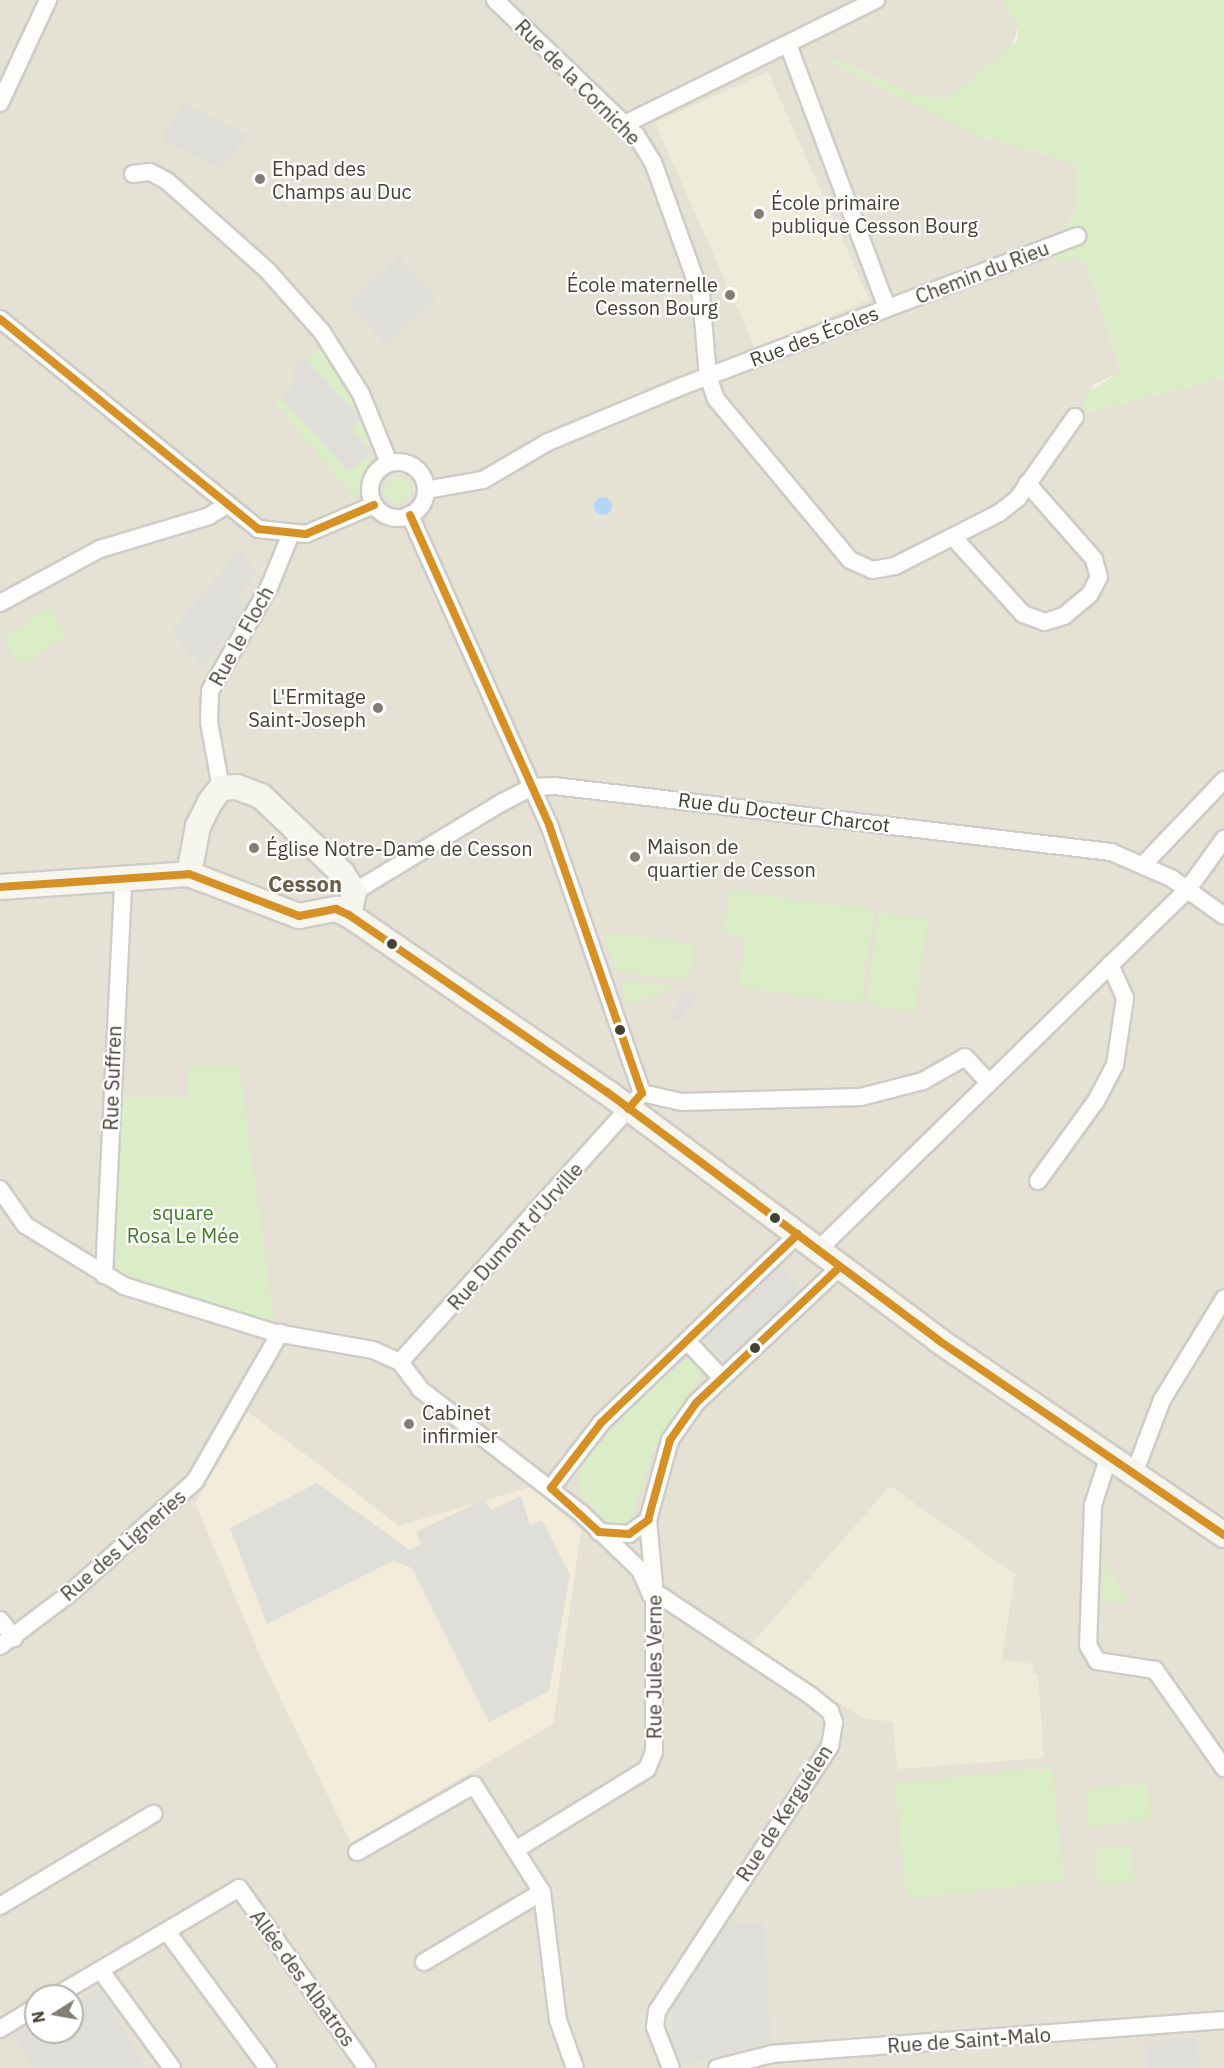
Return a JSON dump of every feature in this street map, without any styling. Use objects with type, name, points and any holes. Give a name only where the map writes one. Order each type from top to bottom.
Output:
[{"type":"street","points":[[0,102],[48,0]]},
{"type":"street","name":"Rue de la Corniche","points":[[495,0],[625,124],[653,162],[701,295],[708,376],[716,399],[850,561],[872,570],[895,566],[999,513],[1027,483],[1075,417]]},
{"type":"street","points":[[625,124],[789,46],[875,0]]},
{"type":"street","name":"Rue des Écoles","points":[[426,490],[483,480],[548,442],[708,376],[887,308],[789,46]]},
{"type":"street","points":[[133,174],[150,171],[167,181],[267,270],[322,332],[361,394],[388,463]]},
{"type":"street","name":"Chemin du Rieu","points":[[887,308],[1077,236]]},
{"type":"street","points":[[0,319],[225,506],[258,529],[290,536],[329,528],[375,505]]},
{"type":"street","points":[[388,463],[414,467],[426,490],[421,505],[410,515],[394,518],[375,505],[371,481],[388,463]]},
{"type":"street","points":[[953,537],[1023,614],[1045,622],[1064,616],[1090,594],[1099,577],[1094,559],[1027,483]]},
{"type":"street","points":[[0,603],[100,549],[209,516],[225,506]]},
{"type":"street","points":[[410,515],[533,787],[635,1101]]},
{"type":"street","name":"Rue le Floch","points":[[221,788],[209,723],[210,691],[270,585],[290,536]]},
{"type":"street","points":[[1144,864],[1224,780]]},
{"type":"street","points":[[189,874],[198,826],[221,788],[237,787],[261,796],[342,873],[351,903],[635,1101],[840,1267],[1224,1535]]},
{"type":"street","points":[[0,887],[123,881],[189,874],[298,916],[336,909],[351,903],[533,787]]},
{"type":"street","name":"Rue du Docteur Charcot","points":[[533,787],[609,790],[1111,852],[1144,864],[1188,889],[1224,916]]},
{"type":"street","points":[[818,1250],[987,1080],[1188,889],[1224,839]]},
{"type":"street","name":"Rue Suffren","points":[[104,1275],[123,881]]},
{"type":"street","points":[[1038,1181],[1096,1101],[1115,1065],[1125,998],[1110,964]]},
{"type":"street","points":[[635,1101],[682,1102],[861,1096],[923,1081],[965,1057],[987,1080]]},
{"type":"street","name":"Rue Dumont d'Urville","points":[[400,1362],[635,1101]]},
{"type":"street","points":[[0,1189],[25,1225],[104,1275],[280,1333],[373,1350],[400,1362],[420,1389],[551,1488],[640,1570],[651,1595]]},
{"type":"street","points":[[551,1488],[601,1423],[798,1234]]},
{"type":"street","name":"Rue Jules Verne","points":[[517,1850],[647,1769],[654,1752],[648,1520],[670,1440],[720,1376],[840,1267]]},
{"type":"street","points":[[1134,1474],[1162,1400],[1224,1299]]},
{"type":"street","name":"Rue des Ligneries","points":[[7,1642],[195,1481],[280,1333]]},
{"type":"street","points":[[687,1341],[720,1376]]},
{"type":"street","points":[[1109,1456],[1093,1505],[1088,1645],[1096,1662],[1155,1670],[1224,1767]]},
{"type":"street","points":[[599,1532],[629,1534],[648,1520]]},
{"type":"street","name":"Rue de Kerguélen","points":[[651,1595],[661,1596],[810,1695],[830,1711],[834,1728],[830,1746],[657,2011],[655,2027],[671,2068]]},
{"type":"street","points":[[0,1620],[7,1642]]},
{"type":"street","points":[[357,1852],[474,1785],[542,1892],[558,2020],[575,2068]]},
{"type":"street","points":[[0,1906],[153,1814]]},
{"type":"street","name":"Allée des Albatros","points":[[168,1933],[238,1888],[368,2068]]},
{"type":"street","points":[[424,1962],[542,1892]]},
{"type":"street","points":[[77,1984],[168,1933],[268,2068]]},
{"type":"street","points":[[100,1971],[172,2068]]},
{"type":"street","points":[[0,2029],[24,2014]]},
{"type":"street","name":"Rue de Saint-Malo","points":[[717,2068],[772,2054],[1224,2020]]},
{"type":"shaded area","points":[[0,0],[1001,0],[1019,24],[1011,49],[949,98],[916,95],[835,59],[832,64],[980,136],[1076,164],[1077,205],[1067,227],[1075,258],[1086,263],[1121,372],[1093,385],[1084,413],[1224,378],[1224,2068],[0,2068]],"holes":[[[302,1452],[399,1526],[531,1487],[581,1530],[553,1724],[195,1504],[216,1474]]]},
{"type":"shaded area","name":"École primaire publique Cesson Bourg","points":[[768,72],[869,299],[756,350],[655,122]]},
{"type":"shaded area","points":[[185,104],[248,135],[220,169],[161,139]]},
{"type":"shaded area","points":[[400,257],[437,299],[385,345],[348,302]]},
{"type":"shaded area","points":[[306,358],[361,419],[351,427],[369,454],[349,472],[281,398],[292,387],[295,367]]},
{"type":"shaded area","points":[[241,547],[256,573],[237,597],[247,608],[204,668],[171,632]]},
{"type":"shaded area","points":[[683,990],[697,992],[680,1022],[671,1017]]},
{"type":"shaded area","points":[[773,1258],[807,1295],[730,1366],[696,1330]]},
{"type":"shaded area","points":[[248,1412],[399,1526],[531,1487],[581,1530],[553,1724],[351,1843],[265,1667],[195,1503]]},
{"type":"shaded area","points":[[317,1483],[410,1550],[421,1545],[416,1532],[485,1499],[491,1510],[521,1496],[530,1525],[542,1520],[570,1575],[549,1691],[489,1722],[412,1568],[393,1561],[267,1624],[230,1528]]},
{"type":"shaded area","points":[[890,1486],[1015,1574],[1002,1660],[1033,1664],[1032,1673],[1038,1674],[1044,1758],[897,1769],[893,1722],[862,1718],[750,1646]]},
{"type":"shaded area","points":[[764,1923],[771,2042],[683,2065],[671,2046],[674,2005],[726,1925]]},
{"type":"shaded area","points":[[100,1987],[146,2068],[34,2068],[15,2035],[24,2030],[24,2044],[84,2044],[84,1996]]},
{"type":"shaded area","points":[[1196,2037],[1200,2068],[1147,2068],[1145,2043]]},
{"type":"green space","points":[[1001,0],[1224,0],[1224,378],[1084,413],[1082,397],[1121,371],[1086,263],[1075,258],[1055,262],[1046,239],[1067,227],[1077,205],[1076,164],[980,136],[832,64],[834,59],[916,95],[949,98],[1017,41],[1019,24]]},
{"type":"green space","points":[[321,347],[346,384],[375,440],[365,444],[351,427],[360,419],[306,359]]},
{"type":"green space","points":[[281,398],[349,472],[367,455],[371,459],[355,499],[275,403]]},
{"type":"green space","points":[[398,477],[407,481],[411,490],[407,499],[398,503],[389,499],[385,490],[389,481]]},
{"type":"green space","points":[[48,607],[67,635],[21,666],[2,638]]},
{"type":"green space","points":[[730,890],[874,910],[861,1004],[739,987],[746,937],[724,933]]},
{"type":"green space","points":[[879,912],[928,919],[915,1011],[866,1004]]},
{"type":"green space","points":[[627,934],[694,945],[689,980],[617,971],[604,935]]},
{"type":"green space","points":[[620,981],[679,986],[629,1006]]},
{"type":"green space","name":"square Rosa Le Mée","points":[[189,1067],[239,1067],[276,1333],[104,1275],[111,1097],[187,1097]]},
{"type":"green space","points":[[690,1356],[703,1372],[655,1446],[629,1524],[610,1524],[579,1493],[580,1467],[639,1400]]},
{"type":"green space","points":[[1104,1562],[1129,1601],[1100,1601]]},
{"type":"green space","points":[[1052,1767],[1064,1881],[907,1898],[895,1784]]},
{"type":"green space","points":[[1147,1783],[1151,1820],[1089,1826],[1085,1789]]},
{"type":"green space","points":[[1131,1845],[1134,1883],[1098,1886],[1095,1848]]},
{"type":"water","points":[[603,497],[609,500],[612,506],[609,512],[603,515],[597,512],[594,506],[597,500]]},
{"type":"transit line","points":[[0,319],[258,529],[306,534],[374,505]]},
{"type":"transit line","points":[[410,515],[549,825],[642,1093],[628,1109]]},
{"type":"transit line","points":[[0,887],[189,874],[299,916],[336,909],[349,915],[607,1092],[938,1340],[1224,1535]]},
{"type":"transit line","points":[[798,1234],[601,1423],[551,1488],[599,1532],[629,1534],[648,1520],[670,1440],[696,1403],[840,1267]]},
{"type":"place","name":"Ehpad des Champs au Duc","points":[[260,179]]},
{"type":"place","name":"École primaire publique Cesson Bourg","points":[[759,214]]},
{"type":"place","name":"École maternelle Cesson Bourg","points":[[730,295]]},
{"type":"place","name":"L'Ermitage Saint-Joseph","points":[[378,708]]},
{"type":"place","name":"Église Notre-Dame de Cesson","points":[[254,848]]},
{"type":"place","name":"Maison de quartier de Cesson","points":[[635,857]]},
{"type":"place","name":"Cabinet infirmier","points":[[409,1424]]},
{"type":"district","name":"Cesson","points":[[305,884]]}]
